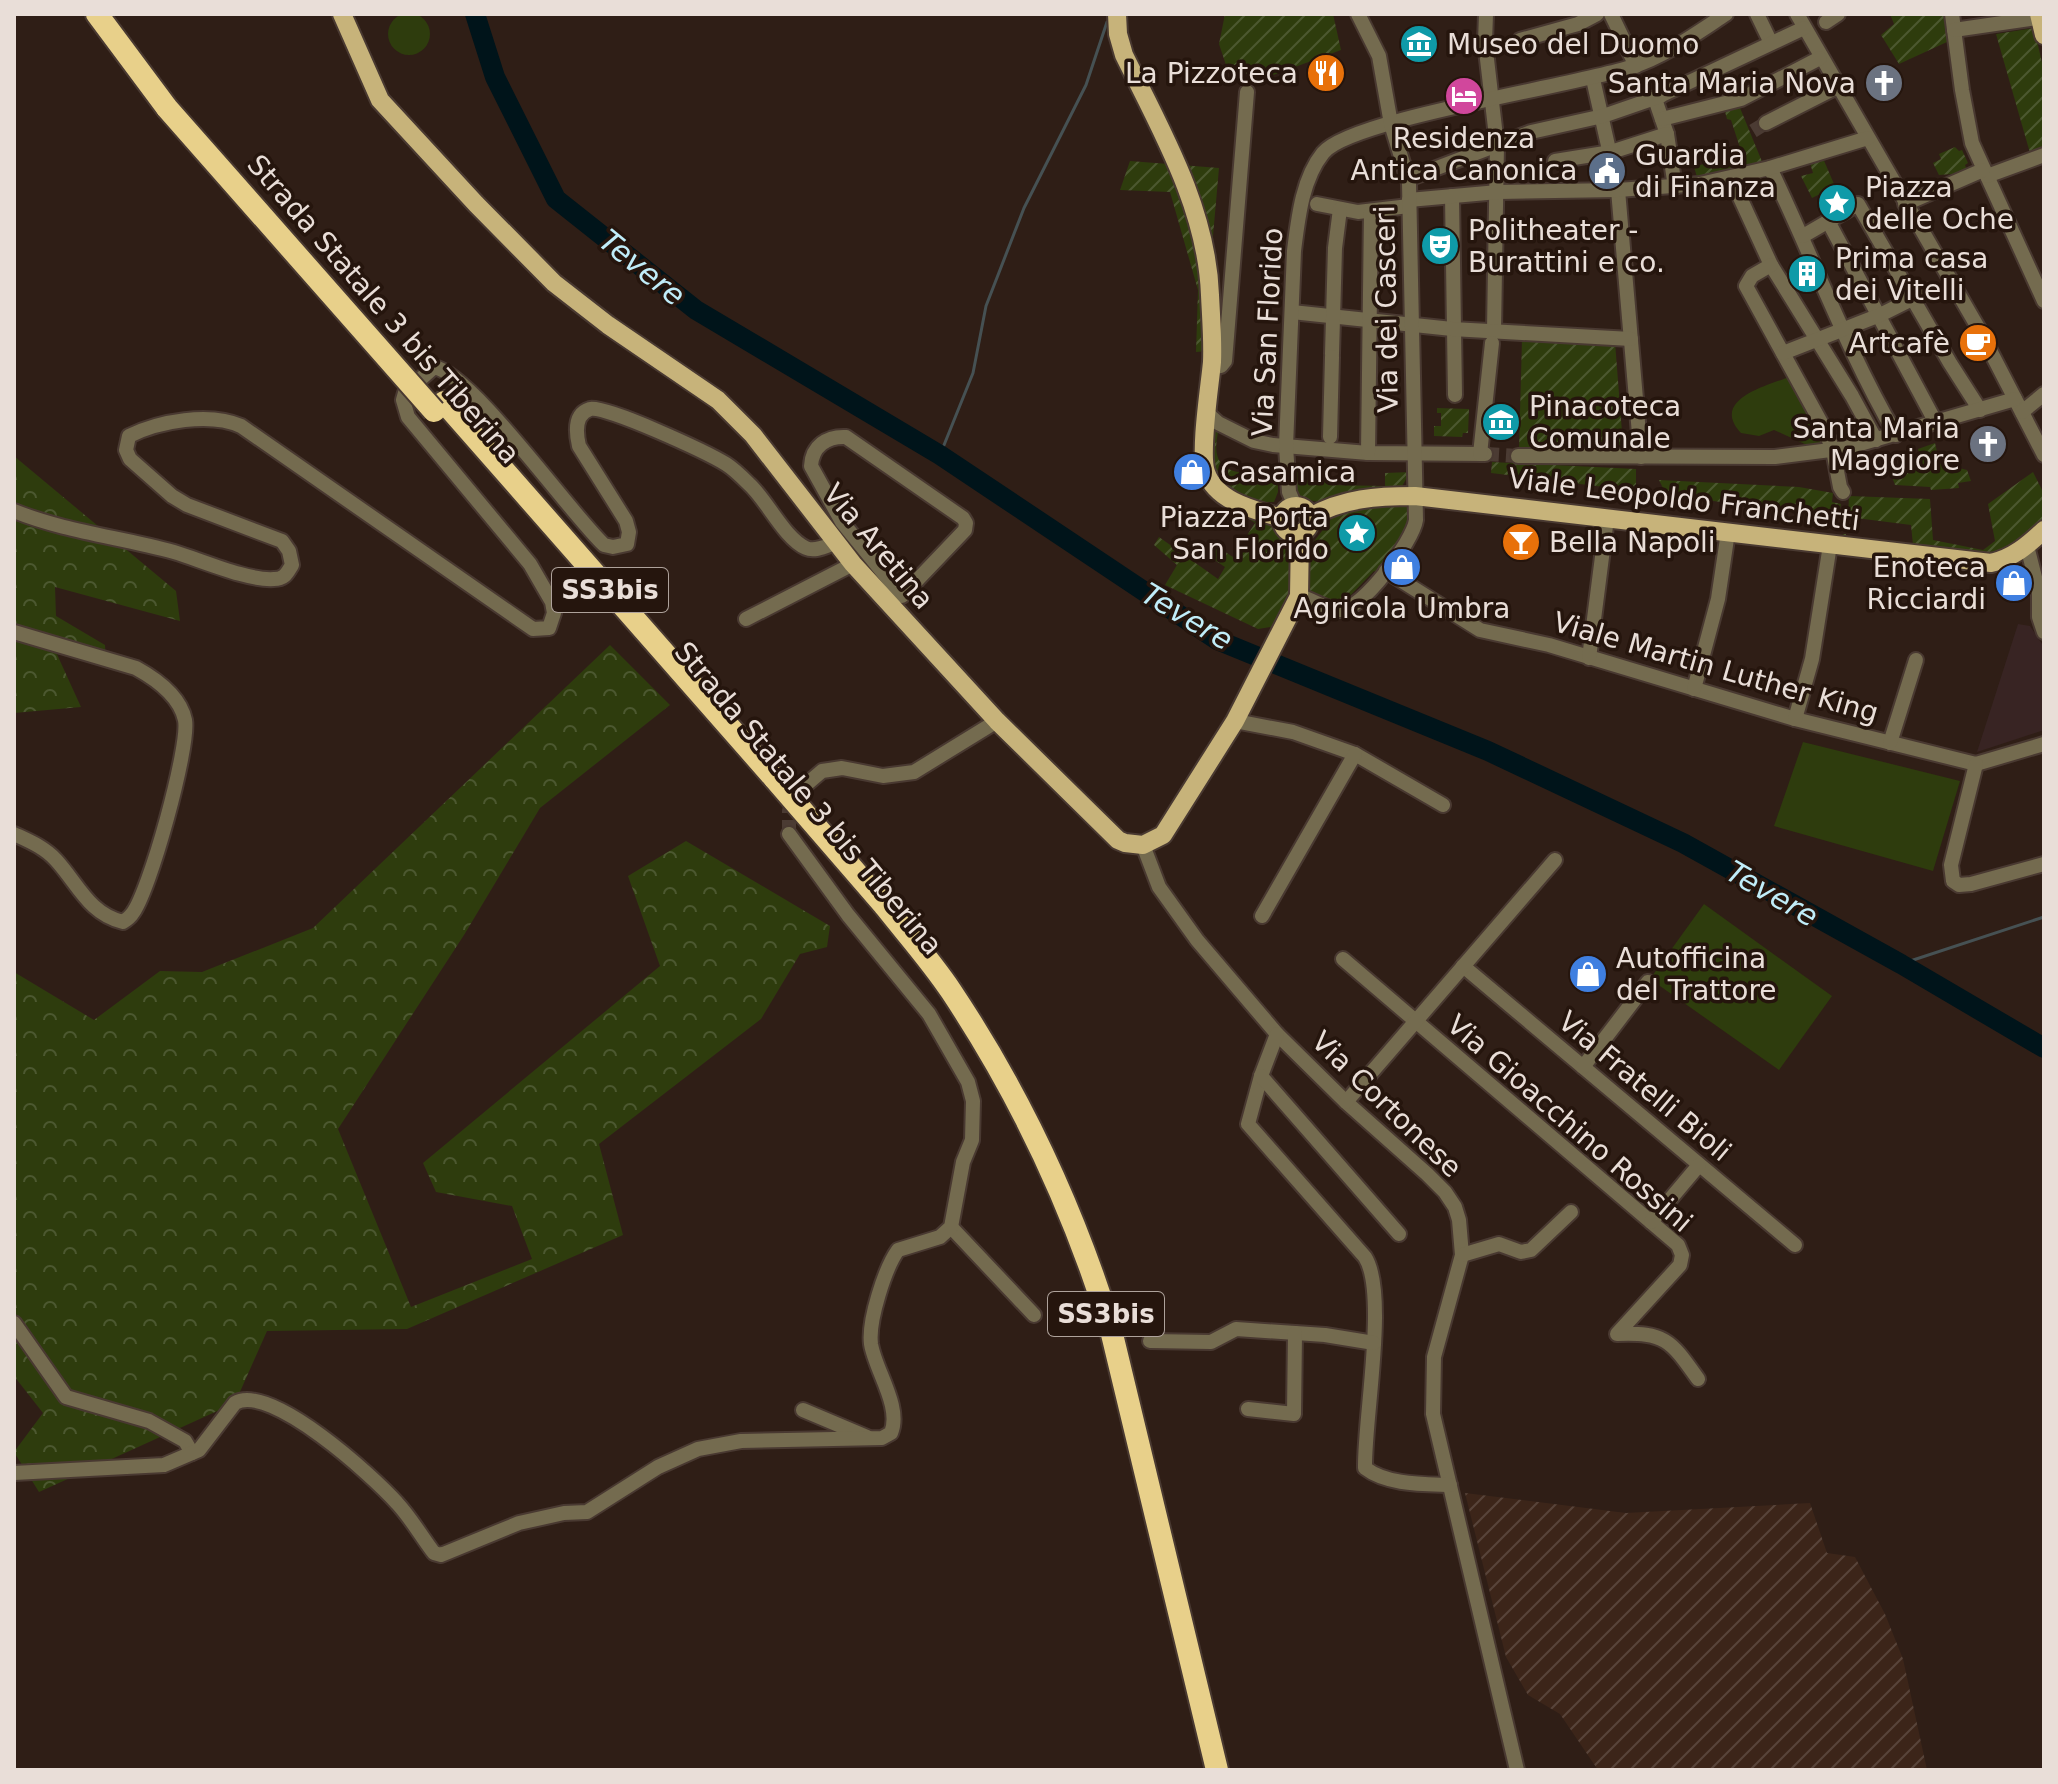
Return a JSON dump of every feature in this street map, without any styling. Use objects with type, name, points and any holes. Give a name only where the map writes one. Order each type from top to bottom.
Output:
[{"type":"highway","name":"Strada Statale 3 bis Tiberina","points":[[97,14],[949,988],[980,1036],[1046,1160],[1093,1271],[1111,1330],[1217,1770]]},
{"type":"highway","name":"Strada Statale 3 bis Tiberina","points":[[113,14],[173,104]]},
{"type":"highway","name":"Strada Statale 3 bis Tiberina","points":[[878,908],[969,1043],[1007,1111],[1058,1216],[1098,1335],[1204,1770]]},
{"type":"main road","name":"Via Aretina","points":[[342,14],[380,100],[476,204],[554,283],[608,325],[718,400],[753,435],[853,564],[889,592],[997,721],[1113,836],[1125,843],[1143,845]]},
{"type":"main road","points":[[1117,14],[1124,55],[1156,119],[1202,231],[1210,293],[1211,368],[1205,471],[1228,498],[1245,507],[1295,514],[1307,529],[1300,534],[1295,604],[1247,698],[1163,835],[1143,845]]},
{"type":"main road","name":"Viale Leopoldo Franchetti","points":[[1295,514],[1375,496],[1415,496],[1991,563],[2002,561],[2027,546],[2044,530]]},
{"type":"street","name":"Via dei Casceri","points":[[1358,14],[1379,56],[1391,124],[1408,179],[1415,496]]},
{"type":"street","points":[[1208,414],[1218,423],[1254,441],[1286,446],[1330,442],[1368,453],[1482,454],[1493,335],[1498,192],[1497,145],[1485,42],[1486,14]]},
{"type":"street","points":[[1520,40],[1580,23],[1597,14]]},
{"type":"street","points":[[1611,14],[1636,66]]},
{"type":"street","name":"Via San Florido","points":[[1295,514],[1289,492],[1286,446],[1294,251],[1309,202],[1309,178],[1322,154],[1331,145],[1351,135],[1493,99],[1593,79],[1636,66],[1726,14]]},
{"type":"street","points":[[1757,14],[1771,43]]},
{"type":"street","points":[[1797,14],[1818,26]]},
{"type":"street","points":[[1952,14],[1972,143],[2044,301]]},
{"type":"street","points":[[1954,30],[2042,21]]},
{"type":"street","points":[[1408,179],[1524,135],[1603,116],[1660,96],[1771,43],[1818,26]]},
{"type":"street","points":[[1818,26],[1820,58],[1980,331],[2044,455]]},
{"type":"street","points":[[1555,161],[1611,152],[1664,126],[1678,115],[1741,99],[1820,58]]},
{"type":"street","points":[[1593,79],[1618,190],[1641,457]]},
{"type":"street","points":[[1766,123],[1837,87]]},
{"type":"street","points":[[1211,368],[1221,366],[1225,361],[1247,92]]},
{"type":"street","points":[[1660,96],[1675,187]]},
{"type":"street","points":[[1309,202],[1371,212],[1452,196],[1498,192],[1675,187],[1731,178],[1868,138]]},
{"type":"street","points":[[1905,204],[1985,173],[2044,155]]},
{"type":"street","points":[[1770,168],[1860,369],[1896,435]]},
{"type":"street","points":[[1731,178],[1771,265],[1876,440]]},
{"type":"street","points":[[1452,196],[1455,395]]},
{"type":"street","points":[[1803,236],[1858,204],[1980,410]]},
{"type":"street","points":[[1330,442],[1335,248],[1340,209]]},
{"type":"street","points":[[1368,453],[1371,212]]},
{"type":"street","points":[[1825,223],[1880,315],[1936,423]]},
{"type":"street","points":[[1771,265],[1752,276],[1746,286],[1833,450],[1843,492]]},
{"type":"street","points":[[1783,353],[1880,315],[1930,290]]},
{"type":"street","points":[[1292,312],[1493,335],[1631,339]]},
{"type":"street","points":[[14,511],[51,526],[173,552],[255,577],[276,579],[286,575],[292,565],[289,551],[282,541],[187,505],[172,496],[130,459],[126,450],[129,436],[149,426],[215,419],[230,421],[533,629],[549,628],[554,613],[552,602],[530,564],[408,417],[403,400],[405,393],[434,367],[449,373],[478,400],[604,545],[627,544],[629,532],[626,521],[579,446],[579,419],[586,411],[593,409],[618,414],[726,464],[751,485],[796,541],[807,549],[835,543]]},
{"type":"street","points":[[1840,378],[1860,369]]},
{"type":"street","points":[[1518,456],[1775,457],[1833,450],[1876,440],[1980,410],[2018,405],[2044,394]]},
{"type":"street","points":[[835,436],[846,437],[966,523],[965,530],[902,596],[889,592],[842,522],[811,466],[812,456],[825,440],[835,436]]},
{"type":"street","points":[[1295,604],[1310,598],[1333,610],[1346,610],[1353,606],[1386,571],[1415,531],[1415,496]]},
{"type":"street","points":[[1589,658],[1607,518]]},
{"type":"street","points":[[1694,689],[1718,599],[1728,532]]},
{"type":"street","points":[[1795,719],[1812,659],[1830,545]]},
{"type":"street","points":[[2027,546],[2041,593],[2039,617],[2044,632]]},
{"type":"street","points":[[746,619],[853,564]]},
{"type":"street","name":"Viale Martin Luther King","points":[[1386,571],[1480,630],[1549,645],[1795,719],[1976,764]]},
{"type":"street","points":[[14,632],[136,668],[155,678],[179,704],[185,719],[186,735],[173,795],[147,882],[134,913],[123,922],[110,919],[92,907],[57,861],[41,847],[14,834]]},
{"type":"street","points":[[1890,743],[1916,660]]},
{"type":"street","points":[[801,789],[822,771],[842,768],[883,776],[914,772],[997,721]]},
{"type":"street","points":[[1235,721],[1293,732],[1355,754],[1443,805]]},
{"type":"street","points":[[2044,744],[1976,764],[1951,865],[1953,881],[1959,885],[2044,864]]},
{"type":"street","points":[[1262,916],[1355,754]]},
{"type":"street","points":[[14,1473],[164,1465],[199,1450],[235,1403],[241,1400],[265,1404],[318,1433],[349,1458],[399,1504],[434,1553],[441,1555],[519,1523],[564,1513],[587,1512],[658,1467],[720,1443],[871,1439],[891,1433],[894,1426],[890,1404],[871,1344],[872,1324],[883,1280],[898,1250],[940,1237],[951,1227],[963,1162],[972,1140],[973,1101],[968,1082],[929,1014],[848,915],[789,834]]},
{"type":"street","name":"Via Cortonese","points":[[1143,845],[1159,887],[1197,940],[1277,1034],[1445,1192],[1459,1220],[1462,1255],[1434,1357],[1433,1414],[1517,1770]]},
{"type":"street","points":[[1346,1102],[1555,860]]},
{"type":"street","name":"Via Gioacchino Rossini","points":[[1343,959],[1678,1245],[1682,1255],[1680,1265],[1617,1334],[1641,1333],[1669,1342],[1698,1379]]},
{"type":"street","name":"Via Fratelli Bioli","points":[[1463,966],[1795,1245]]},
{"type":"street","points":[[1583,1067],[1648,982]]},
{"type":"street","points":[[1277,1034],[1248,1124],[1373,1269],[1374,1343],[1365,1468],[1374,1475],[1404,1482],[1450,1485]]},
{"type":"street","points":[[1261,1076],[1399,1234]]},
{"type":"street","points":[[1651,1222],[1699,1165]]},
{"type":"street","points":[[1462,1255],[1499,1244],[1521,1252],[1531,1250],[1571,1212]]},
{"type":"street","points":[[951,1227],[1034,1315]]},
{"type":"street","points":[[14,1323],[66,1397],[149,1421],[185,1441],[192,1453]]},
{"type":"street","points":[[1150,1341],[1211,1342],[1236,1329],[1374,1343]]},
{"type":"street","points":[[1248,1409],[1294,1414],[1295,1333]]},
{"type":"street","points":[[803,1410],[871,1439]]},
{"type":"shaded area","points":[[2018,624],[2030,626],[2044,647],[2044,730],[1977,752]]},
{"type":"shaded area","points":[[1465,1493],[1626,1513],[1810,1503],[1827,1553],[1855,1557],[1885,1614],[1903,1659],[1927,1770],[1598,1770],[1560,1714],[1528,1695],[1506,1657]]},
{"type":"green space","points":[[409,13],[424,19],[430,34],[424,49],[409,55],[394,49],[388,34],[394,19]]},
{"type":"green space","points":[[1225,14],[1333,14],[1341,50],[1257,81],[1257,76],[1246,74],[1241,66],[1226,65],[1219,44]]},
{"type":"green space","points":[[1890,14],[1945,14],[1947,42],[1899,64],[1881,35],[1894,24]]},
{"type":"green space","points":[[2034,28],[2044,71],[2044,147],[2030,153],[1996,34]]},
{"type":"green space","points":[[1738,103],[1763,164],[1697,177],[1694,167],[1710,162],[1712,169],[1742,163],[1743,157],[1731,120],[1727,119],[1724,108]]},
{"type":"green space","points":[[1955,147],[1962,150],[1968,163],[1965,165],[1968,173],[1954,178],[1952,174],[1939,175],[1933,163],[1941,159],[1939,154]]},
{"type":"green space","points":[[1822,156],[1837,191],[1826,197],[1824,192],[1812,198],[1801,176],[1813,173],[1809,160]]},
{"type":"green space","points":[[1130,161],[1219,168],[1210,270],[1208,351],[1196,352],[1198,290],[1170,192],[1120,190]]},
{"type":"green space","points":[[1522,339],[1615,342],[1623,445],[1539,442],[1538,450],[1519,449]]},
{"type":"green space","points":[[1792,376],[1826,440],[1822,444],[1807,445],[1774,430],[1759,436],[1741,433],[1733,421],[1732,411],[1737,402],[1757,389]]},
{"type":"green space","points":[[1437,408],[1469,409],[1468,433],[1463,433],[1462,437],[1434,436],[1434,426],[1441,426],[1441,413],[1437,413]]},
{"type":"green space","points":[[1215,426],[1219,428],[1216,445],[1218,459],[1227,468],[1244,473],[1245,479],[1266,478],[1268,483],[1278,483],[1274,502],[1247,502],[1215,478],[1212,453]]},
{"type":"green space","points":[[1935,443],[1940,464],[1941,455],[1952,451],[1953,456],[1957,455],[1959,468],[1967,470],[1971,481],[1958,483],[1959,488],[1931,490],[1930,487],[1895,485],[1892,477],[1900,474],[1902,464],[1920,456],[1918,449]]},
{"type":"green space","points":[[14,456],[176,591],[180,621],[55,587],[56,616],[105,645],[106,666],[55,650],[81,707],[14,713]]},
{"type":"green space","points":[[1492,462],[1636,469],[1636,491],[1491,473]]},
{"type":"green space","points":[[1292,465],[1306,465],[1306,480],[1327,480],[1328,485],[1385,486],[1385,473],[1410,472],[1400,490],[1318,502],[1304,499],[1294,491]]},
{"type":"green space","points":[[2033,472],[2044,494],[2044,519],[2023,539],[1997,556],[1841,541],[1843,534],[1846,534],[1846,537],[1913,545],[1911,525],[1848,517],[1849,496],[1930,499],[1933,540],[1983,550],[1995,541],[1988,504]]},
{"type":"green space","points":[[1659,480],[1799,487],[1833,493],[1832,502],[1841,504],[1838,517],[1658,494],[1663,488]]},
{"type":"green space","points":[[1404,500],[1410,506],[1407,533],[1379,574],[1374,571],[1347,599],[1349,602],[1335,604],[1303,592],[1305,553],[1332,518],[1364,505]]},
{"type":"green space","points":[[1243,515],[1266,521],[1289,547],[1292,595],[1276,626],[1258,629],[1165,585],[1177,565],[1154,545],[1159,537],[1218,579],[1225,567],[1198,549],[1212,545],[1233,557],[1255,523]]},
{"type":"green space","points":[[610,645],[670,705],[540,808],[464,935],[338,1129],[411,1307],[532,1259],[512,1206],[436,1192],[423,1163],[660,966],[628,876],[686,841],[830,926],[827,947],[800,954],[761,1019],[599,1144],[623,1235],[407,1329],[267,1331],[235,1403],[39,1492],[14,1452],[43,1413],[14,1376],[14,972],[94,1020],[160,971],[202,972],[313,928]]},
{"type":"green space","points":[[1803,742],[1960,781],[1933,871],[1774,826]]},
{"type":"green space","points":[[1704,904],[1832,996],[1779,1070],[1650,979]]},
{"type":"waterway","name":"Tevere","points":[[475,14],[495,77],[556,199],[696,310],[940,455],[1217,640],[1488,751],[1683,843],[1901,964],[2044,1048]]},
{"type":"waterway","points":[[940,455],[973,373],[986,306],[1024,208],[1086,85],[1107,22]]},
{"type":"waterway","points":[[1901,964],[2044,917]]},
{"type":"tunnel","points":[[1753,131],[1766,123]]},
{"type":"tunnel","points":[[1485,454],[1518,456]]},
{"type":"tunnel","points":[[789,834],[789,811],[796,796]]},
{"type":"place","name":"Museo del Duomo","points":[[1419,44]]},
{"type":"place","name":"La Pizzoteca","points":[[1326,73]]},
{"type":"place","name":"Santa Maria Nova","points":[[1884,83]]},
{"type":"place","name":"Residenza Antica Canonica","points":[[1464,96]]},
{"type":"place","name":"Guardia di Finanza","points":[[1607,171]]},
{"type":"place","name":"Piazza delle Oche","points":[[1837,203]]},
{"type":"place","name":"Politheater - Burattini e co.","points":[[1440,246]]},
{"type":"place","name":"Prima casa dei Vitelli","points":[[1807,274]]},
{"type":"place","name":"Artcafè","points":[[1978,343]]},
{"type":"place","name":"Pinacoteca Comunale","points":[[1501,422]]},
{"type":"place","name":"Santa Maria Maggiore","points":[[1988,444]]},
{"type":"place","name":"Casamica","points":[[1192,472]]},
{"type":"place","name":"Piazza Porta San Florido","points":[[1357,533]]},
{"type":"place","name":"Bella Napoli","points":[[1521,542]]},
{"type":"place","name":"Agricola Umbra","points":[[1402,567]]},
{"type":"place","name":"Enoteca Ricciardi","points":[[2014,583]]},
{"type":"place","name":"Autofficina del Trattore","points":[[1588,974]]}]
